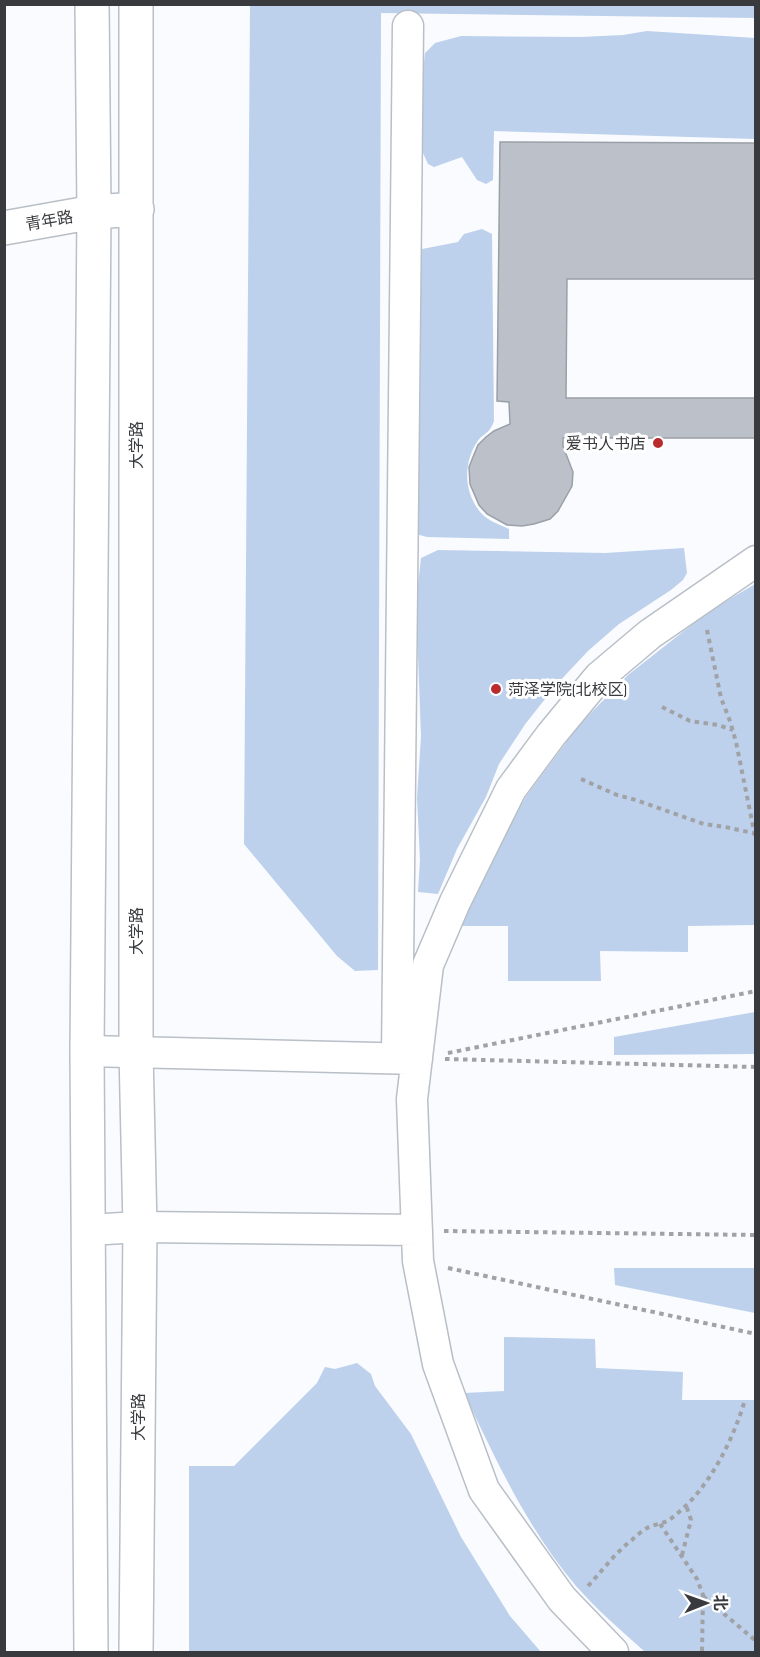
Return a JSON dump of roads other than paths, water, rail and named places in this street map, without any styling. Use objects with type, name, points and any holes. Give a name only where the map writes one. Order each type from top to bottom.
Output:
[{"type":"main road","points":[[91,1653],[87,1051],[94,212],[92,4]]},
{"type":"main road","name":"大学路","points":[[136,4],[136,1052],[140,1227],[136,1653]]},
{"type":"main road","points":[[94,212],[136,208]]},
{"type":"main road","name":"青年路","points":[[4,228],[94,212]]},
{"type":"street","points":[[408,26],[407,1059],[412,1099],[418,1261],[438,1364],[484,1490],[562,1599],[613,1653]]},
{"type":"street","points":[[407,1059],[428,965],[460,892],[511,789],[551,735],[599,677],[650,634],[756,561]]},
{"type":"street","points":[[87,1051],[407,1059]]},
{"type":"street","points":[[88,1230],[140,1227],[417,1230]]},
{"type":"place","name":"爱书人书店","points":[[658,443]]},
{"type":"place","name":"菏泽学院(北校区)","points":[[496,689]]}]
